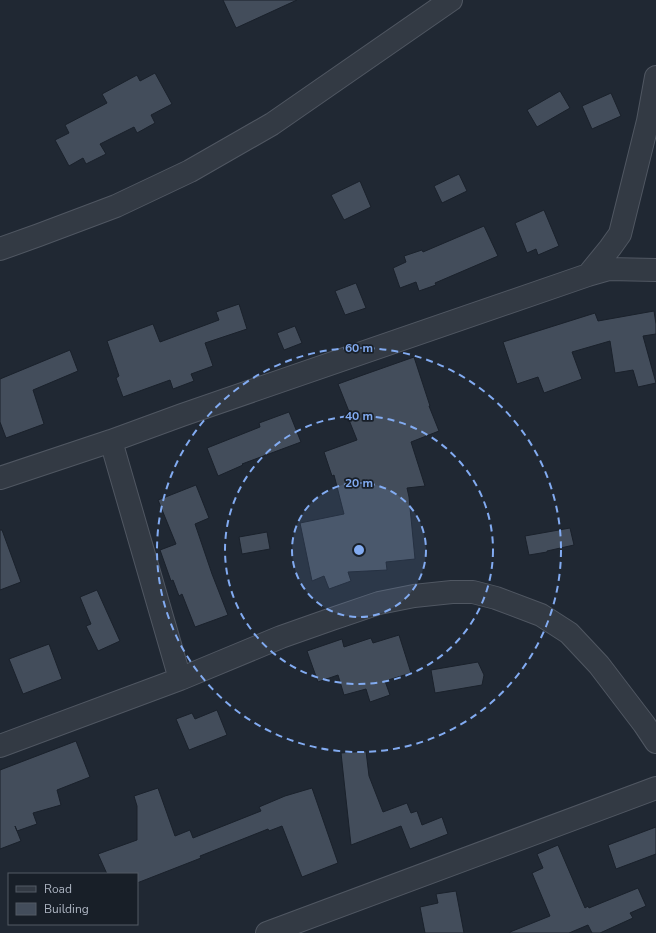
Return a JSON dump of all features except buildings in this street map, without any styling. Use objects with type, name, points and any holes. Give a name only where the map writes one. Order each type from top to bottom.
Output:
[{"type":"street","points":[[0,249],[116,206],[190,171],[272,124],[452,0]]},
{"type":"street","points":[[588,275],[620,234],[648,121],[656,77]]},
{"type":"street","points":[[1,475],[111,441],[182,415],[588,275],[609,269],[656,270]]},
{"type":"street","points":[[111,441],[180,679]]},
{"type":"street","points":[[0,746],[180,679],[281,637],[379,603],[414,596],[452,592],[473,592],[496,598],[541,615],[569,634],[599,665],[656,742]]},
{"type":"street","points":[[274,932],[656,788]]}]
